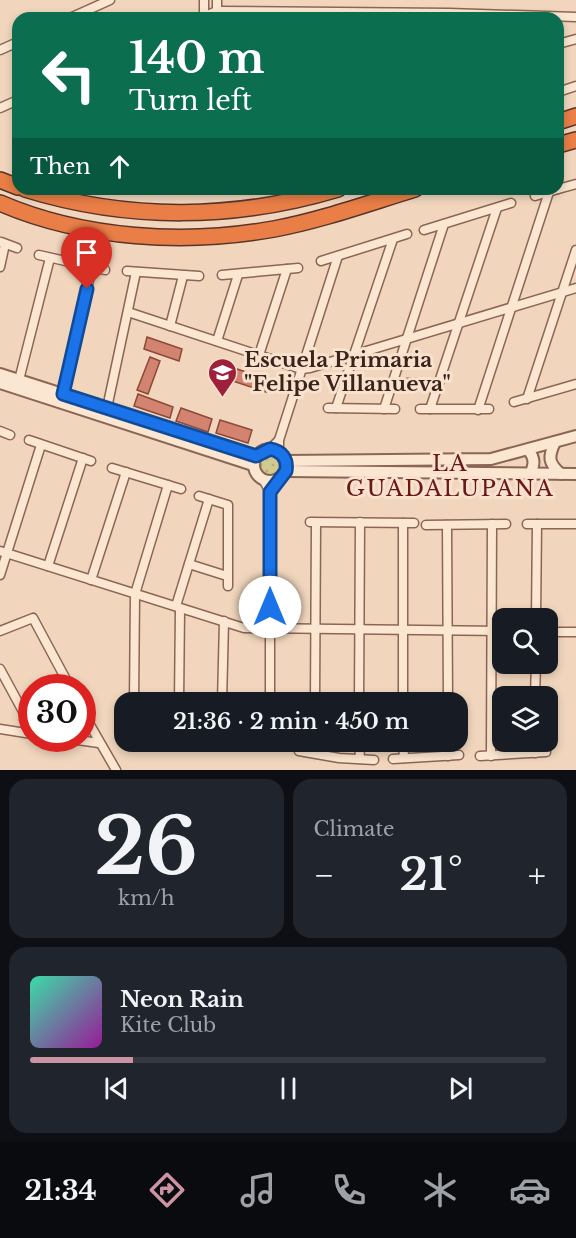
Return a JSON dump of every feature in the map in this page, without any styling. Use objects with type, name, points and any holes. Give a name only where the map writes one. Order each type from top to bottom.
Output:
[{"type":"highway","points":[[53,195],[111,208],[180,214],[243,210],[311,195]]},
{"type":"highway","points":[[0,203],[70,225],[112,232],[171,236],[226,235],[274,229],[324,217],[396,195]]},
{"type":"street","points":[[83,12],[110,0]]},
{"type":"street","points":[[478,410],[511,307],[553,195]]},
{"type":"street","points":[[424,230],[511,203]]},
{"type":"street","points":[[430,409],[497,208]]},
{"type":"street","points":[[384,409],[444,224]]},
{"type":"street","points":[[321,261],[407,234]]},
{"type":"street","points":[[393,238],[355,354],[332,408],[395,409]]},
{"type":"street","points":[[0,267],[3,243],[17,248]]},
{"type":"street","points":[[527,399],[576,250]]},
{"type":"street","points":[[39,255],[105,270]]},
{"type":"street","points":[[270,692],[270,481],[280,458],[279,440],[338,256]]},
{"type":"street","points":[[19,380],[50,258]]},
{"type":"street","points":[[63,394],[92,267]]},
{"type":"street","points":[[222,275],[298,268]]},
{"type":"street","points":[[259,355],[287,269]]},
{"type":"street","points":[[107,408],[128,312],[132,272],[199,276]]},
{"type":"street","points":[[217,341],[238,274]]},
{"type":"street","points":[[170,326],[183,276]]},
{"type":"street","points":[[128,312],[301,369],[576,288]]},
{"type":"street","points":[[0,374],[107,408],[255,460]]},
{"type":"street","points":[[0,383],[255,460],[280,458],[491,459],[576,436]]},
{"type":"street","points":[[393,383],[439,383]]},
{"type":"street","points":[[514,402],[576,384]]},
{"type":"street","points":[[420,409],[489,409]]},
{"type":"street","points":[[0,431],[10,435]]},
{"type":"street","points":[[29,440],[87,460],[48,566]]},
{"type":"street","points":[[555,442],[549,455],[550,462],[561,474]]},
{"type":"street","points":[[0,575],[3,552],[41,445]]},
{"type":"street","points":[[528,450],[533,456],[534,464],[530,474]]},
{"type":"street","points":[[280,458],[530,474],[576,474]]},
{"type":"street","points":[[255,460],[256,475],[270,481]]},
{"type":"street","points":[[112,468],[181,489]]},
{"type":"street","points":[[92,580],[126,472]]},
{"type":"street","points":[[134,692],[135,594],[168,485]]},
{"type":"street","points":[[199,496],[228,505],[228,586]]},
{"type":"street","points":[[179,692],[178,608],[209,499]]},
{"type":"street","points":[[359,692],[357,630],[360,522]]},
{"type":"street","points":[[315,692],[313,523],[414,523]]},
{"type":"street","points":[[403,523],[403,692]]},
{"type":"street","points":[[491,756],[492,524]]},
{"type":"street","points":[[426,525],[506,524]]},
{"type":"street","points":[[526,524],[576,524]]},
{"type":"street","points":[[536,608],[537,524]]},
{"type":"street","points":[[447,525],[448,692]]},
{"type":"street","points":[[3,552],[244,628],[491,631]]},
{"type":"street","points":[[189,564],[227,576]]},
{"type":"street","points":[[0,631],[33,618],[63,674]]},
{"type":"street","points":[[222,692],[224,621]]},
{"type":"street","points":[[558,632],[576,632]]},
{"type":"street","points":[[0,669],[18,702]]},
{"type":"street","points":[[0,729],[18,732]]},
{"type":"street","points":[[96,737],[116,770]]},
{"type":"street","points":[[308,752],[374,760]]},
{"type":"street","points":[[360,752],[360,759]]},
{"type":"street","points":[[404,752],[404,758]]},
{"type":"street","points":[[480,756],[546,752]]},
{"type":"street","points":[[393,759],[459,755]]},
{"type":"shaded area","points":[[268,456],[276,459],[279,467],[276,475],[268,478],[260,475],[257,467],[260,459]]},
{"type":"building","points":[[147,337],[182,349],[179,361],[144,349]]},
{"type":"building","points":[[150,357],[160,361],[148,394],[137,390]]},
{"type":"building","points":[[237,369],[270,380],[266,392],[233,381]]},
{"type":"building","points":[[138,394],[173,407],[170,418],[134,406]]},
{"type":"building","points":[[181,408],[212,419],[208,432],[176,421]]},
{"type":"building","points":[[220,420],[252,430],[248,443],[216,433]]},
{"type":"place","name":"Escuela Primaria \"Felipe Villanueva\"","points":[[223,398]]},
{"type":"district","name":"LA GUADALUPANA","points":[[450,476]]},
{"type":"route","points":[[87,289],[63,394],[256,456],[264,450],[275,450],[286,461],[286,471],[276,481],[270,492],[270,607]]}]
